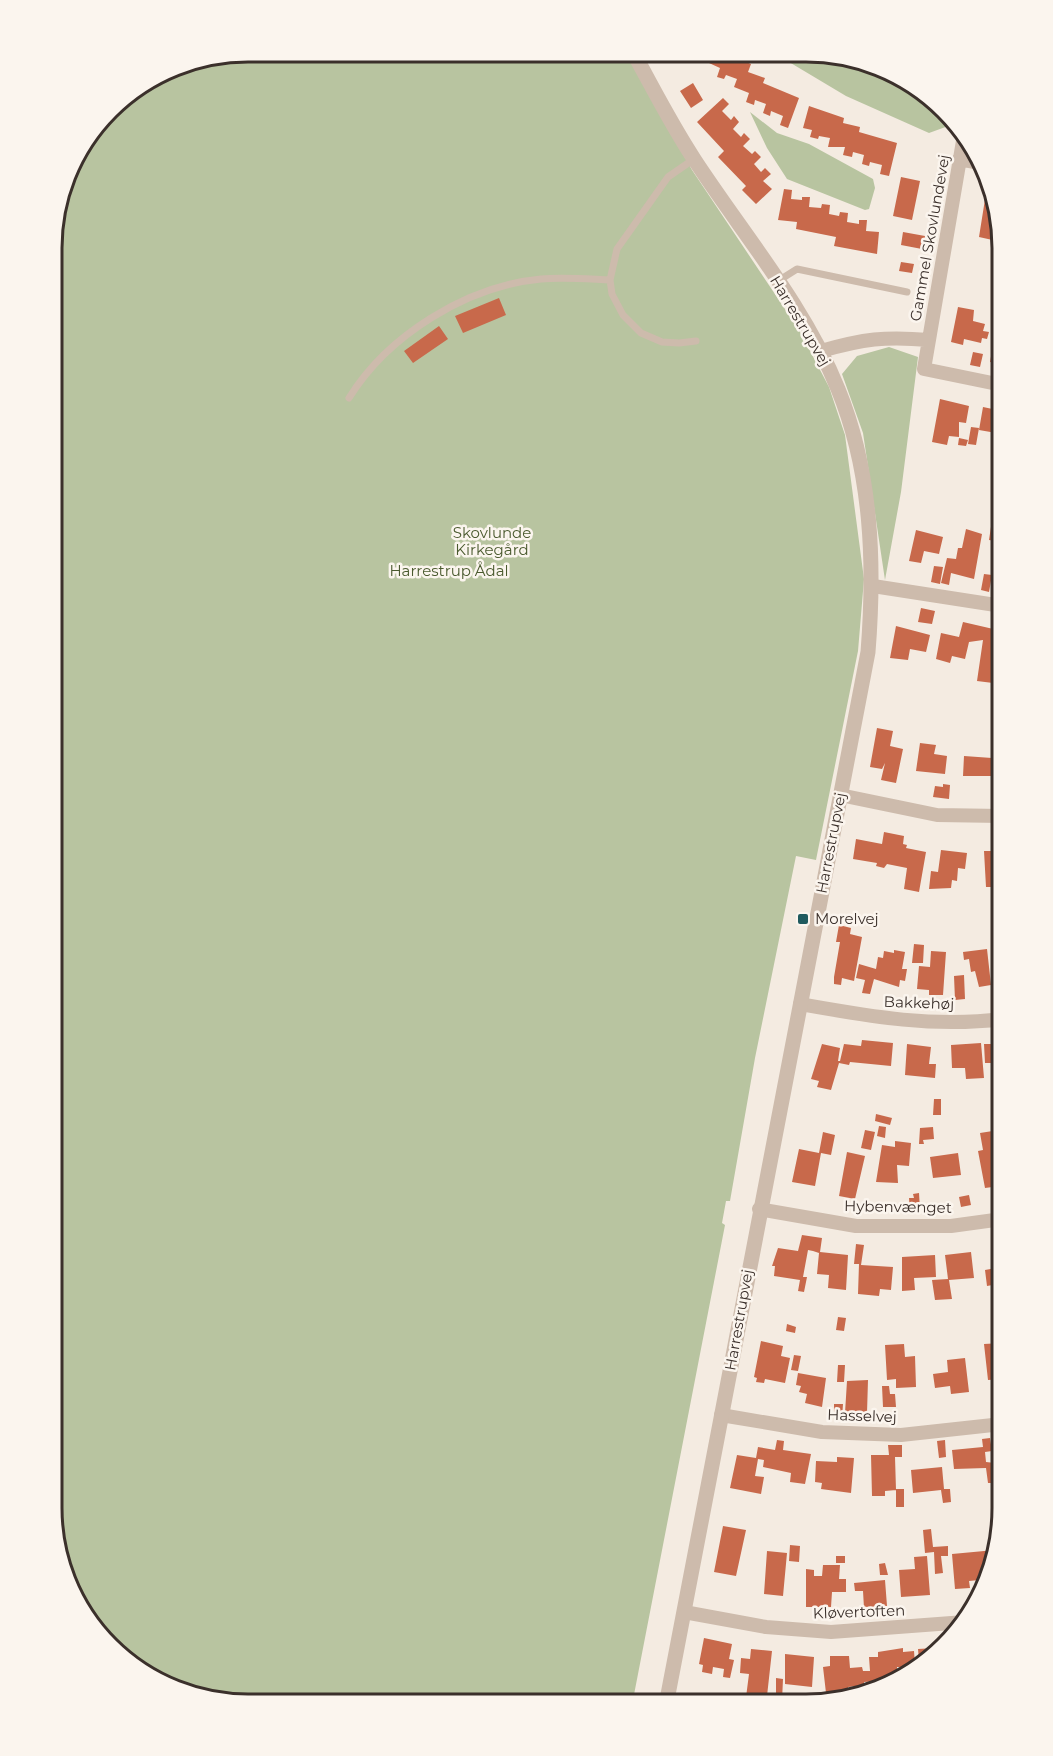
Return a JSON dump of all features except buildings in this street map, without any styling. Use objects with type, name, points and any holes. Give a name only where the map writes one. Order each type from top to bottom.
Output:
[{"type":"street","name":"Harrestrupvej","points":[[638,62],[667,117],[778,281],[821,351],[839,390],[854,434],[868,509],[873,586],[868,652],[759,1209],[668,1694]]},
{"type":"street","name":"Gammel Skovlundevej","points":[[962,147],[924,369],[992,383]]},
{"type":"street","points":[[959,159],[971,162]]},
{"type":"street","name":"Gammel Skovlundevej","points":[[821,351],[860,340],[888,336],[929,340]]},
{"type":"street","points":[[873,586],[992,604]]},
{"type":"street","points":[[840,795],[938,815],[992,816]]},
{"type":"street","name":"Bakkehøj","points":[[800,1004],[889,1020],[991,1020]]},
{"type":"street","name":"Hybenvænget","points":[[759,1209],[856,1226],[951,1226],[991,1220]]},
{"type":"street","name":"Hasselvej","points":[[721,1414],[822,1432],[901,1435],[991,1425]]},
{"type":"street","name":"Kløvertoften","points":[[684,1612],[766,1627],[831,1632],[952,1623]]},
{"type":"lane","points":[[694,159],[668,177],[617,249],[610,280],[612,294],[623,315],[641,333],[662,342],[679,343],[696,340]]},
{"type":"lane","points":[[778,281],[797,269],[907,292]]},
{"type":"lane","points":[[349,398],[361,378],[404,338],[425,323],[474,297],[508,285],[541,279],[610,280]]},
{"type":"green space","name":"Harrestrup Ådal","points":[[235,62],[632,62],[692,170],[799,330],[829,387],[845,435],[864,579],[858,651],[816,860],[796,856],[755,1058],[730,1201],[726,1201],[722,1223],[725,1225],[634,1694],[223,1693],[199,1688],[154,1670],[116,1640],[86,1602],[71,1568],[62,1521],[63,223],[71,188],[86,154],[108,125],[125,108],[154,86],[188,71]]},
{"type":"green space","points":[[789,62],[830,63],[877,76],[919,100],[946,127],[929,133],[846,96]]},
{"type":"green space","points":[[750,112],[777,133],[809,144],[873,179],[875,188],[869,209],[865,210],[787,179],[767,148]]},
{"type":"green space","points":[[889,347],[918,357],[901,492],[885,580],[863,433],[842,374],[857,356]]},
{"type":"place","name":"Morelvej","points":[[803,919]]},
{"type":"park label","name":"Skovlunde Kirkegård","points":[[492,542]]}]
